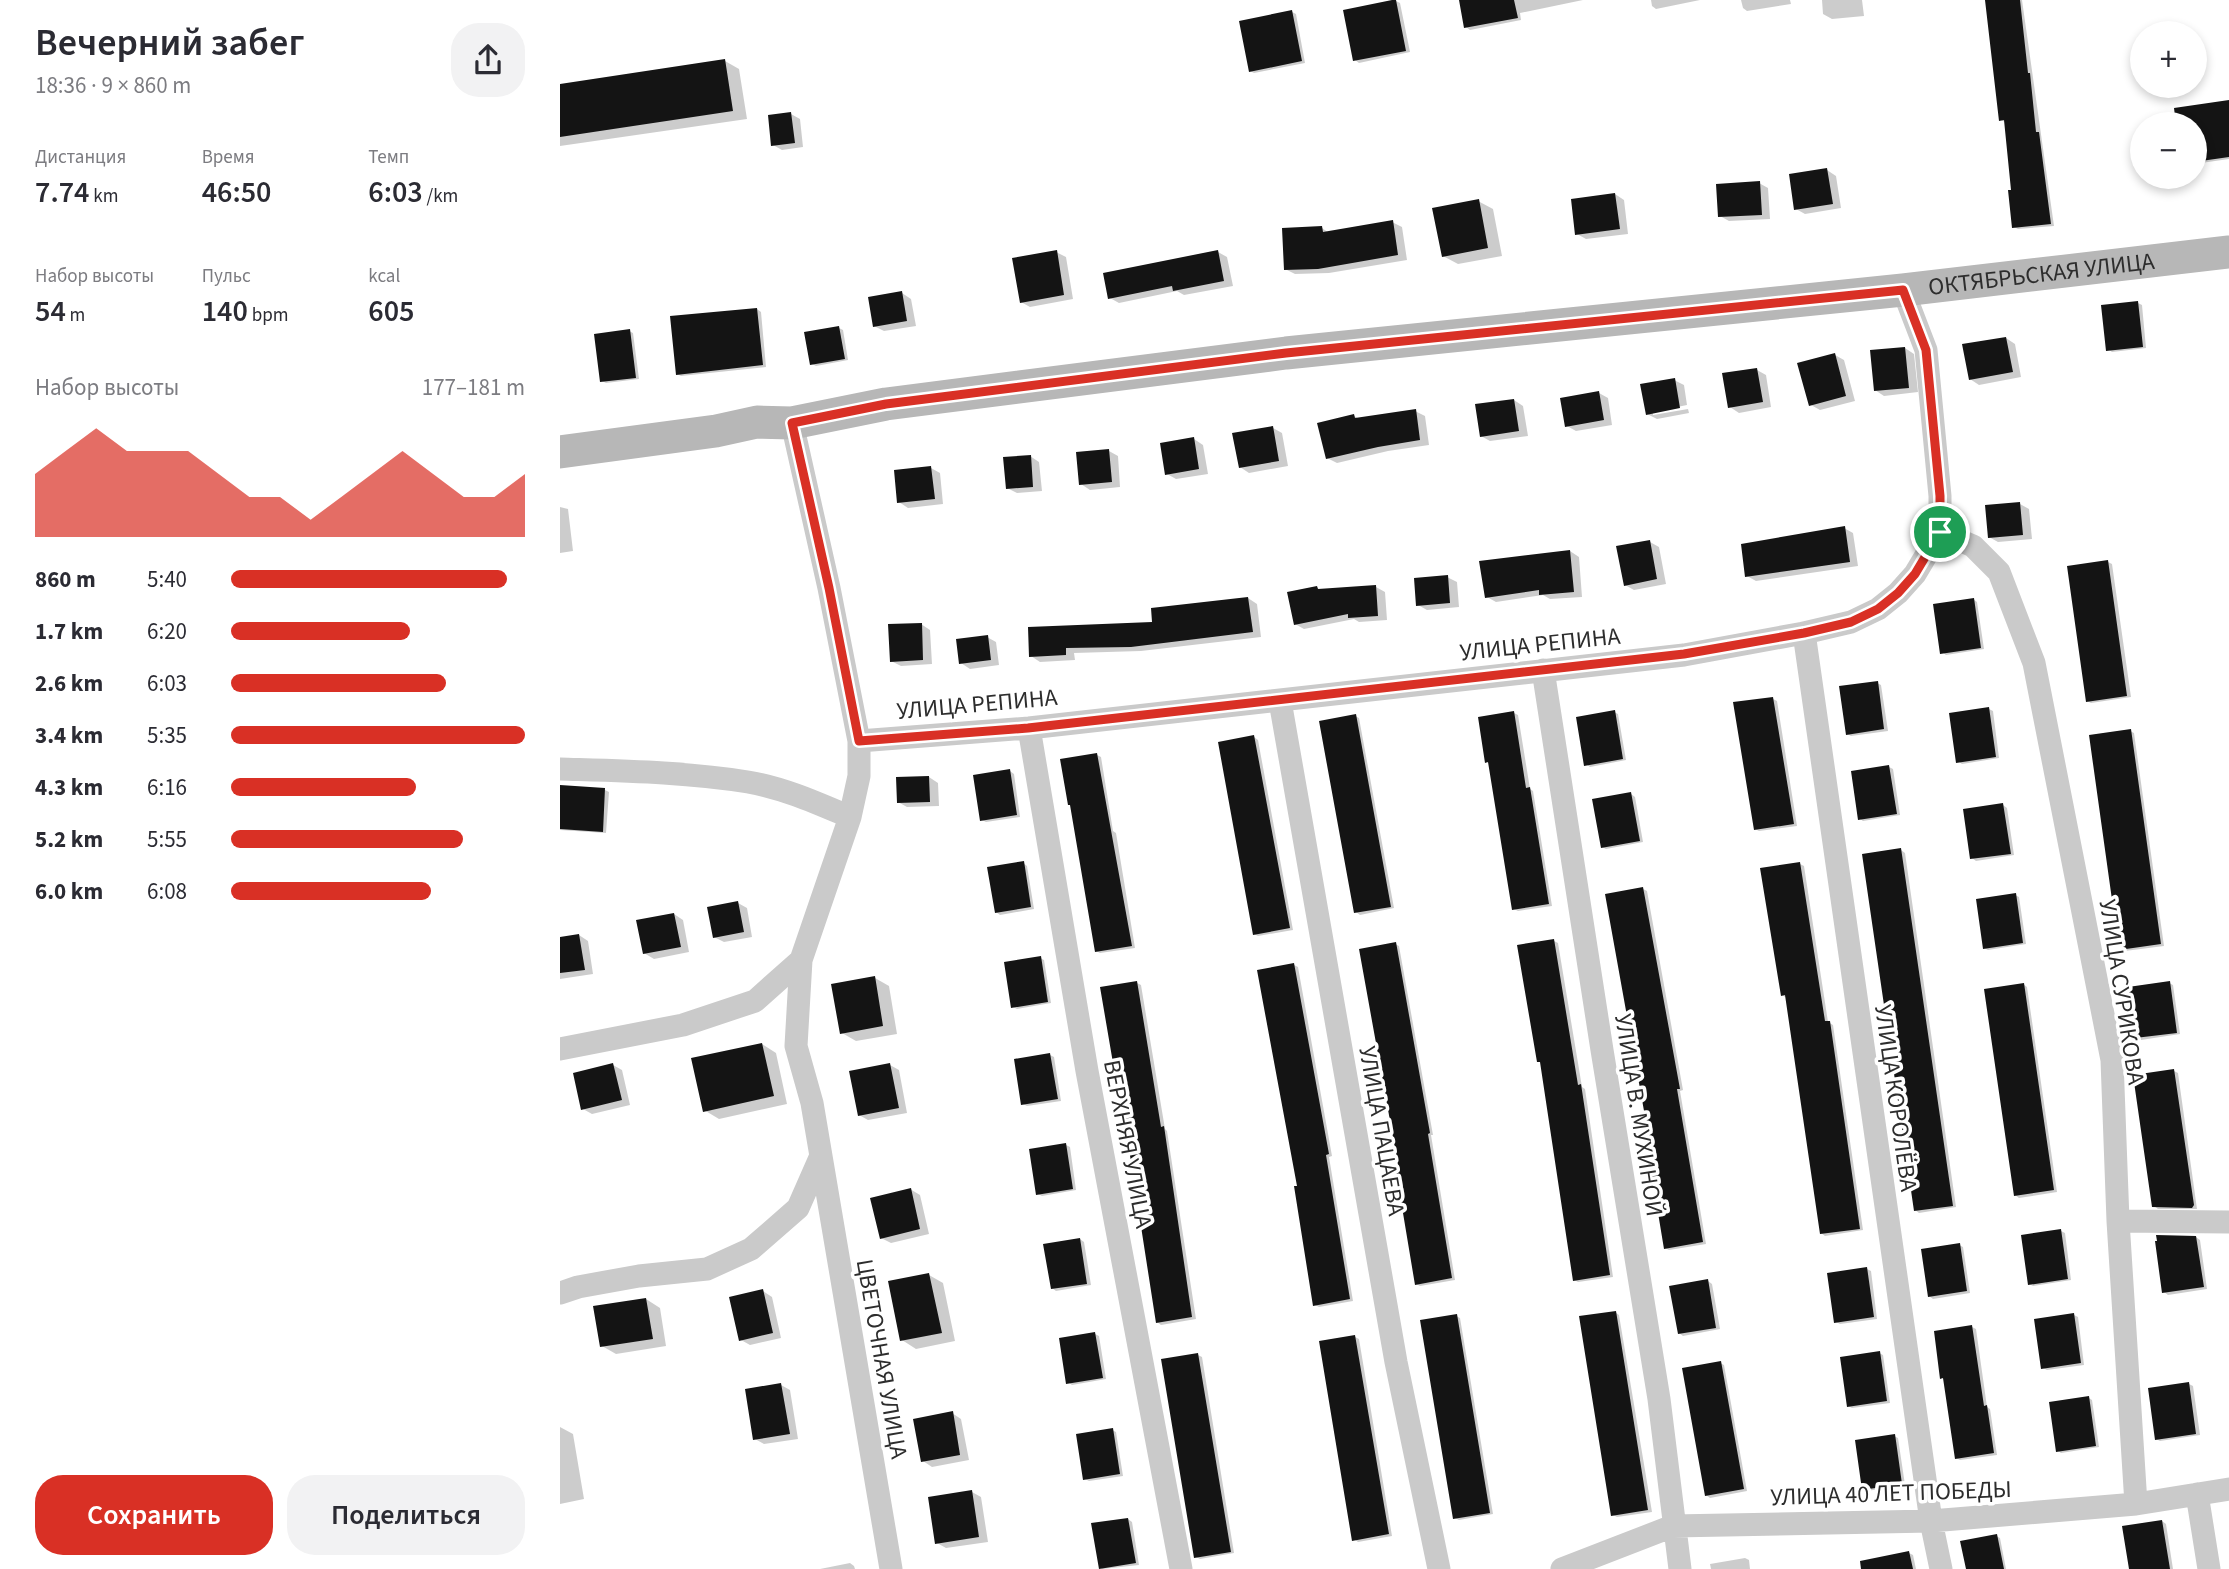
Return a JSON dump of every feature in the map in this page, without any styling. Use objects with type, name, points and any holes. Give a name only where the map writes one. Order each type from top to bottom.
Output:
[{"type":"main road","name":"ОКТЯБРЬСКАЯ УЛИЦА","points":[[560,452],[716,431],[757,422],[792,423],[886,404],[1286,353],[1903,290],[2229,252]]},
{"type":"street","points":[[1903,290],[1926,350],[1940,496],[1940,532]]},
{"type":"street","points":[[560,1049],[682,1025],[755,1001],[801,960],[850,817],[859,776],[859,741],[829,588],[792,423]]},
{"type":"street","name":"УЛИЦА РЕПИНА","points":[[859,741],[1028,728],[1280,701],[1684,654],[1804,633],[1851,622],[1878,609],[1898,593],[1915,574],[1940,532]]},
{"type":"street","name":"УЛИЦА СУРИКОВА","points":[[1940,532],[1973,545],[1999,572],[2034,663],[2112,1059],[2118,1221],[2136,1504]]},
{"type":"street","name":"УЛИЦА КОРОЛЁВА","points":[[1804,633],[1931,1521],[1941,1569]]},
{"type":"street","name":"УЛИЦА В. МУХИНОЙ","points":[[1543,670],[1659,1399],[1680,1569]]},
{"type":"street","name":"УЛИЦА ПАЦАЕВА","points":[[1280,701],[1396,1362],[1439,1569]]},
{"type":"street","name":"ВЕРХНЯЯ УЛИЦА","points":[[1028,728],[1087,1071],[1181,1569]]},
{"type":"street","points":[[560,769],[666,773],[750,782],[799,795],[850,817]]},
{"type":"street","name":"ЦВЕТОЧНАЯ УЛИЦА","points":[[801,960],[796,1046],[811,1102],[891,1569]]},
{"type":"street","points":[[560,1293],[639,1276],[706,1269],[751,1249],[798,1208],[820,1158]]},
{"type":"street","points":[[2118,1221],[2229,1222]]},
{"type":"street","name":"УЛИЦА 40 ЛЕТ ПОБЕДЫ","points":[[1562,1569],[1673,1525],[1931,1521],[2136,1504],[2229,1489]]},
{"type":"street","points":[[2197,1494],[2209,1569]]},
{"type":"building","points":[[1396,0],[1406,51],[1353,61],[1343,10]]},
{"type":"building","points":[[1459,0],[1514,0],[1518,18],[1464,28]]},
{"type":"building","points":[[1985,0],[2020,0],[2036,132],[2039,132],[2051,224],[2012,228],[2004,120],[1999,121]]},
{"type":"building","points":[[1292,10],[1302,61],[1249,72],[1239,21]]},
{"type":"building","points":[[725,59],[733,111],[560,137],[560,84]]},
{"type":"building","points":[[2229,100],[2229,157],[2207,160],[2207,112],[2174,112],[2174,108]]},
{"type":"building","points":[[791,112],[795,143],[771,146],[768,115]]},
{"type":"building","points":[[1827,168],[1833,204],[1794,210],[1789,174]]},
{"type":"building","points":[[1760,181],[1762,215],[1718,217],[1716,184]]},
{"type":"building","points":[[1615,193],[1620,229],[1575,235],[1571,199]]},
{"type":"building","points":[[1479,199],[1488,248],[1442,257],[1432,208]]},
{"type":"building","points":[[1393,220],[1398,255],[1318,269],[1284,270],[1282,228],[1322,226],[1323,232]]},
{"type":"building","points":[[1057,250],[1064,295],[1020,303],[1012,258]]},
{"type":"building","points":[[1218,250],[1224,281],[1173,291],[1172,286],[1108,299],[1103,273]]},
{"type":"building","points":[[902,291],[907,321],[873,327],[868,297]]},
{"type":"building","points":[[2138,301],[2143,347],[2106,351],[2101,305]]},
{"type":"building","points":[[757,308],[763,365],[676,375],[670,316]]},
{"type":"building","points":[[839,326],[845,359],[810,365],[804,332]]},
{"type":"building","points":[[630,329],[636,378],[600,382],[594,334]]},
{"type":"building","points":[[2006,337],[2013,372],[1969,380],[1962,344]]},
{"type":"building","points":[[1905,347],[1909,388],[1874,391],[1870,350]]},
{"type":"building","points":[[1835,353],[1846,396],[1809,406],[1797,363]]},
{"type":"building","points":[[1757,368],[1763,402],[1728,408],[1722,373]]},
{"type":"building","points":[[1675,378],[1680,408],[1646,415],[1640,384]]},
{"type":"building","points":[[1599,391],[1604,420],[1565,427],[1560,398]]},
{"type":"building","points":[[1514,399],[1519,431],[1480,437],[1475,404]]},
{"type":"building","points":[[1416,409],[1420,440],[1326,459],[1317,423],[1354,414],[1355,418]]},
{"type":"building","points":[[1273,426],[1279,461],[1239,468],[1232,433]]},
{"type":"building","points":[[1194,437],[1199,469],[1165,475],[1160,443]]},
{"type":"building","points":[[1109,449],[1112,482],[1079,485],[1076,452]]},
{"type":"building","points":[[1031,455],[1033,487],[1006,489],[1003,457]]},
{"type":"building","points":[[931,466],[935,499],[897,503],[894,470]]},
{"type":"building","points":[[2020,502],[2023,535],[1988,538],[1985,505]]},
{"type":"building","points":[[1845,526],[1850,562],[1745,577],[1741,544]]},
{"type":"building","points":[[1650,540],[1657,579],[1624,586],[1616,546]]},
{"type":"building","points":[[1570,550],[1574,592],[1539,595],[1539,590],[1485,598],[1479,561]]},
{"type":"building","points":[[2108,560],[2127,696],[2086,702],[2067,566]]},
{"type":"building","points":[[1448,575],[1450,603],[1416,606],[1414,578]]},
{"type":"building","points":[[1376,585],[1378,616],[1348,618],[1348,614],[1294,625],[1287,592],[1317,586],[1318,589]]},
{"type":"building","points":[[1248,597],[1253,632],[1131,647],[1066,648],[1066,655],[1029,657],[1028,627],[1152,622],[1151,608]]},
{"type":"building","points":[[1974,598],[1981,648],[1940,654],[1933,604]]},
{"type":"building","points":[[922,623],[923,660],[890,662],[888,624]]},
{"type":"building","points":[[988,635],[991,660],[959,664],[956,639]]},
{"type":"building","points":[[1878,681],[1884,729],[1846,735],[1839,686]]},
{"type":"building","points":[[1773,697],[1794,824],[1754,830],[1733,702]]},
{"type":"building","points":[[1989,707],[1996,757],[1956,763],[1949,713]]},
{"type":"building","points":[[1615,710],[1623,759],[1584,766],[1576,717]]},
{"type":"building","points":[[1514,711],[1526,788],[1530,787],[1549,904],[1512,910],[1478,717]]},
{"type":"building","points":[[1356,714],[1391,907],[1354,913],[1319,721]]},
{"type":"building","points":[[2131,729],[2161,944],[2119,950],[2089,735]]},
{"type":"building","points":[[1254,735],[1290,928],[1253,935],[1218,742]]},
{"type":"building","points":[[1097,753],[1132,946],[1095,952],[1060,759]]},
{"type":"building","points":[[1889,765],[1897,814],[1858,820],[1851,771]]},
{"type":"building","points":[[1010,769],[1017,815],[980,821],[973,775]]},
{"type":"building","points":[[929,776],[930,802],[897,803],[896,777]]},
{"type":"building","points":[[560,785],[605,788],[603,832],[560,829]]},
{"type":"building","points":[[1631,792],[1640,841],[1601,848],[1592,799]]},
{"type":"building","points":[[2003,803],[2011,854],[1970,859],[1963,809]]},
{"type":"building","points":[[1901,848],[1953,1206],[1914,1211],[1862,854]]},
{"type":"building","points":[[1024,861],[1031,907],[995,913],[987,867]]},
{"type":"building","points":[[1800,862],[1825,1021],[1830,1021],[1860,1229],[1820,1234],[1785,995],[1781,996],[1760,868]]},
{"type":"building","points":[[1643,887],[1680,1089],[1677,1089],[1703,1242],[1664,1249],[1643,1122],[1646,1122],[1605,894]]},
{"type":"building","points":[[2016,893],[2023,943],[1983,949],[1976,899]]},
{"type":"building","points":[[738,901],[744,932],[713,938],[707,907]]},
{"type":"building","points":[[674,913],[681,947],[643,954],[636,920]]},
{"type":"building","points":[[579,934],[585,970],[560,973],[560,937]]},
{"type":"building","points":[[1554,939],[1578,1085],[1581,1084],[1610,1275],[1573,1281],[1540,1062],[1537,1062],[1517,945]]},
{"type":"building","points":[[1396,942],[1430,1133],[1428,1134],[1452,1278],[1415,1285],[1395,1165],[1398,1165],[1359,949]]},
{"type":"building","points":[[1041,956],[1048,1002],[1011,1008],[1004,962]]},
{"type":"building","points":[[1294,963],[1329,1154],[1326,1155],[1350,1299],[1313,1306],[1294,1186],[1297,1186],[1257,970]]},
{"type":"building","points":[[875,976],[883,1026],[840,1034],[831,984]]},
{"type":"building","points":[[1137,981],[1161,1127],[1164,1126],[1192,1317],[1156,1323],[1122,1104],[1100,987]]},
{"type":"building","points":[[2170,981],[2177,1033],[2135,1038],[2128,987]]},
{"type":"building","points":[[2024,983],[2054,1190],[2014,1196],[1984,989]]},
{"type":"building","points":[[762,1043],[774,1096],[703,1112],[691,1058]]},
{"type":"building","points":[[1050,1053],[1058,1099],[1021,1105],[1014,1059]]},
{"type":"building","points":[[613,1063],[622,1100],[581,1110],[573,1073]]},
{"type":"building","points":[[890,1063],[899,1108],[858,1116],[849,1071]]},
{"type":"building","points":[[2174,1069],[2194,1205],[2192,1208],[2152,1207],[2133,1075]]},
{"type":"building","points":[[1066,1143],[1073,1189],[1036,1195],[1029,1149]]},
{"type":"building","points":[[911,1188],[920,1229],[880,1239],[870,1198]]},
{"type":"building","points":[[2061,1229],[2068,1279],[2028,1285],[2021,1235]]},
{"type":"building","points":[[2156,1235],[2196,1236],[2204,1287],[2162,1293]]},
{"type":"building","points":[[1080,1238],[1087,1284],[1051,1289],[1043,1244]]},
{"type":"building","points":[[1960,1243],[1967,1291],[1928,1297],[1921,1249]]},
{"type":"building","points":[[1867,1267],[1874,1317],[1834,1323],[1827,1273]]},
{"type":"building","points":[[929,1273],[942,1333],[900,1341],[888,1281]]},
{"type":"building","points":[[1708,1279],[1716,1328],[1678,1334],[1669,1286]]},
{"type":"building","points":[[763,1289],[773,1333],[739,1341],[729,1297]]},
{"type":"building","points":[[646,1298],[653,1339],[600,1347],[593,1306]]},
{"type":"building","points":[[1616,1311],[1648,1510],[1611,1516],[1579,1316]]},
{"type":"building","points":[[2074,1313],[2081,1363],[2041,1369],[2034,1319]]},
{"type":"building","points":[[1457,1314],[1490,1513],[1453,1519],[1420,1320]]},
{"type":"building","points":[[1972,1325],[1994,1453],[1955,1459],[1934,1331]]},
{"type":"building","points":[[1095,1332],[1103,1378],[1066,1384],[1059,1338]]},
{"type":"building","points":[[1355,1335],[1389,1534],[1352,1541],[1319,1341]]},
{"type":"building","points":[[1880,1351],[1887,1401],[1847,1407],[1840,1357]]},
{"type":"building","points":[[1198,1353],[1231,1552],[1194,1558],[1161,1359]]},
{"type":"building","points":[[1721,1361],[1744,1489],[1705,1496],[1682,1368]]},
{"type":"building","points":[[2189,1382],[2196,1434],[2155,1440],[2148,1388]]},
{"type":"building","points":[[781,1383],[790,1434],[753,1440],[745,1389]]},
{"type":"building","points":[[2089,1396],[2096,1446],[2056,1452],[2049,1402]]},
{"type":"building","points":[[953,1411],[960,1455],[921,1462],[913,1419]]},
{"type":"building","points":[[1113,1428],[1120,1474],[1083,1480],[1076,1434]]},
{"type":"building","points":[[1895,1434],[1902,1484],[1862,1490],[1855,1440]]},
{"type":"building","points":[[972,1490],[979,1537],[935,1544],[928,1497]]},
{"type":"building","points":[[1128,1518],[1136,1563],[1099,1569],[1091,1523]]},
{"type":"building","points":[[2162,1520],[2170,1569],[2129,1569],[2122,1526]]},
{"type":"building","points":[[1997,1534],[2004,1569],[1966,1569],[1960,1541]]},
{"type":"building","points":[[1909,1551],[1913,1569],[1861,1569],[1860,1561]]},
{"type":"route","points":[[1903,290],[1926,350],[1940,496],[1940,532],[1915,574],[1898,593],[1878,609],[1851,622],[1804,633],[1684,654],[1280,701],[1028,728],[859,741],[829,588],[792,423],[886,404],[1286,353],[1903,290]]}]
